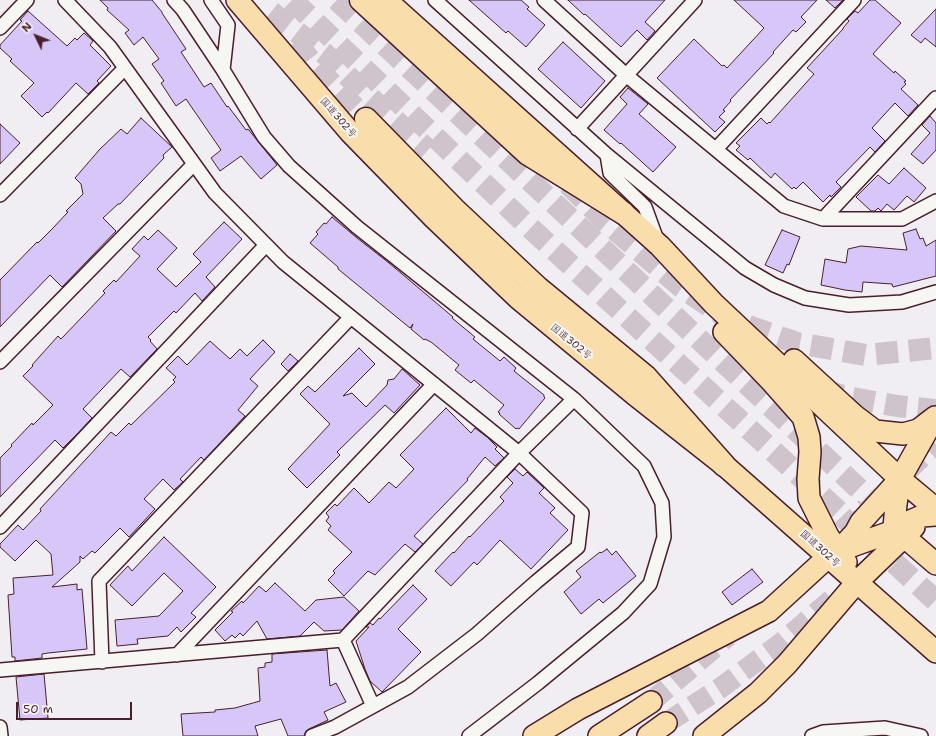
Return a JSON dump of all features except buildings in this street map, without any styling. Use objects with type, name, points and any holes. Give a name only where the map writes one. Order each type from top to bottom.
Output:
[{"type":"highway","name":"国道302号","points":[[237,0],[350,132],[434,218],[519,299],[634,394],[724,465],[800,531],[831,548],[857,582],[936,652]]},
{"type":"highway","points":[[361,0],[528,154],[623,213]]},
{"type":"highway","points":[[386,0],[663,250],[714,304],[900,479],[934,508],[898,526],[888,533],[831,548]]},
{"type":"highway","points":[[366,119],[454,209],[538,288],[646,377],[724,465]]},
{"type":"highway","points":[[663,250],[696,302],[803,417],[809,437],[810,452],[808,498],[831,548]]},
{"type":"highway","points":[[714,304],[751,322],[855,416],[875,431],[903,434],[918,430],[935,416]]},
{"type":"highway","points":[[855,533],[861,522],[900,479],[935,416]]},
{"type":"highway","points":[[704,736],[758,693],[787,664],[857,582],[898,526],[900,479]]},
{"type":"highway","points":[[534,736],[578,709],[768,611],[831,548],[855,533],[898,526]]},
{"type":"highway","points":[[898,526],[936,564]]},
{"type":"highway","points":[[599,736],[651,702]]},
{"type":"highway","points":[[648,736],[666,724]]},
{"type":"street","points":[[0,28],[27,0]]},
{"type":"street","points":[[65,0],[110,48],[215,193],[283,262],[519,453],[582,513],[578,547],[477,634],[408,687],[335,727],[312,736]]},
{"type":"street","points":[[174,0],[183,10],[223,70],[264,137],[289,166],[357,227],[574,399],[644,466],[662,503],[664,538],[650,584],[623,613],[538,683],[469,736]]},
{"type":"street","points":[[211,0],[228,25],[223,70]]},
{"type":"street","points":[[435,0],[607,155],[745,268],[774,285],[805,298],[849,305],[902,302],[936,292]]},
{"type":"street","points":[[544,0],[626,75],[784,206],[823,219],[902,219],[936,201]]},
{"type":"street","points":[[577,128],[695,0]]},
{"type":"street","points":[[716,149],[854,0]]},
{"type":"street","points":[[0,196],[125,68]]},
{"type":"street","points":[[823,219],[936,98]]},
{"type":"street","points":[[607,155],[610,173],[645,207],[663,250]]},
{"type":"street","points":[[0,362],[194,164]]},
{"type":"street","points":[[0,527],[266,245]]},
{"type":"street","points":[[102,662],[99,581],[351,317]]},
{"type":"street","points":[[177,655],[434,384]]},
{"type":"street","points":[[0,670],[343,640],[519,453],[574,399]]},
{"type":"street","points":[[343,640],[372,706]]},
{"type":"street","points":[[0,727],[1,736]]},
{"type":"street","points":[[812,736],[823,732],[885,728],[921,736]]},
{"type":"tunnel","points":[[292,0],[526,224],[936,601]]},
{"type":"tunnel","points":[[337,0],[907,534]]},
{"type":"tunnel","points":[[271,12],[325,54],[366,94],[428,150]]},
{"type":"tunnel","points":[[296,42],[313,64],[366,119]]},
{"type":"tunnel","points":[[568,184],[604,220],[680,286],[728,319],[797,343],[866,355],[936,348]]},
{"type":"tunnel","points":[[821,389],[846,397],[897,406],[936,410]]},
{"type":"tunnel","points":[[906,472],[936,444]]},
{"type":"tunnel","points":[[819,552],[866,508]]},
{"type":"tunnel","points":[[666,723],[719,689],[780,644],[837,595]]},
{"type":"tunnel","points":[[651,702],[728,636]]}]
